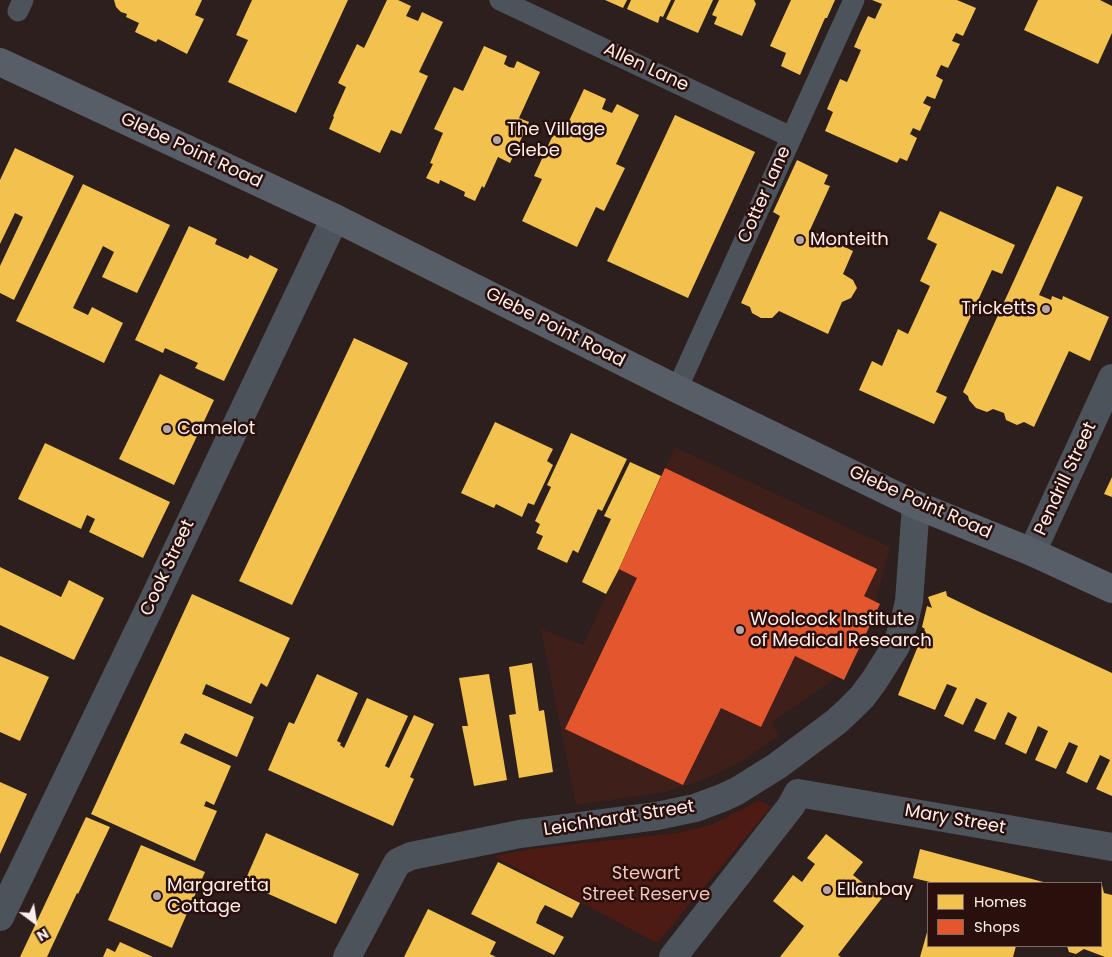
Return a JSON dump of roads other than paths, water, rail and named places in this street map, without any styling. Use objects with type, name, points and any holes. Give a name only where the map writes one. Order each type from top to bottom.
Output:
[{"type":"street","name":"Glebe Point Road","points":[[0,62],[336,218],[677,390],[916,505],[1032,552],[1112,589]]},
{"type":"street","name":"Cook Street","points":[[0,918],[336,218]]},
{"type":"street","name":"Pendrill Street","points":[[1032,552],[1112,378]]},
{"type":"street","name":"Leichhardt Street","points":[[347,957],[396,865],[404,859],[520,834],[657,816],[695,808],[738,791],[777,766],[836,722],[862,697],[896,646],[910,601],[916,505]]},
{"type":"street","points":[[673,957],[790,806],[798,793],[777,766]]},
{"type":"street","name":"Mary Street","points":[[798,793],[1112,848]]},
{"type":"lane","name":"Allen Lane","points":[[500,0],[791,137]]},
{"type":"lane","name":"Cotter Lane","points":[[677,390],[854,0]]},
{"type":"place","name":"The Village Glebe","points":[[497,140]]},
{"type":"place","name":"Monteith","points":[[800,240]]},
{"type":"place","name":"Tricketts","points":[[1046,309]]},
{"type":"place","name":"Camelot","points":[[167,429]]},
{"type":"place","name":"Woolcock Institute of Medical Research","points":[[740,630]]},
{"type":"place","name":"Ellanbay","points":[[827,890]]},
{"type":"place","name":"Margaretta Cottage","points":[[157,896]]},
{"type":"park label","name":"Stewart Street Reserve","points":[[646,884]]}]
